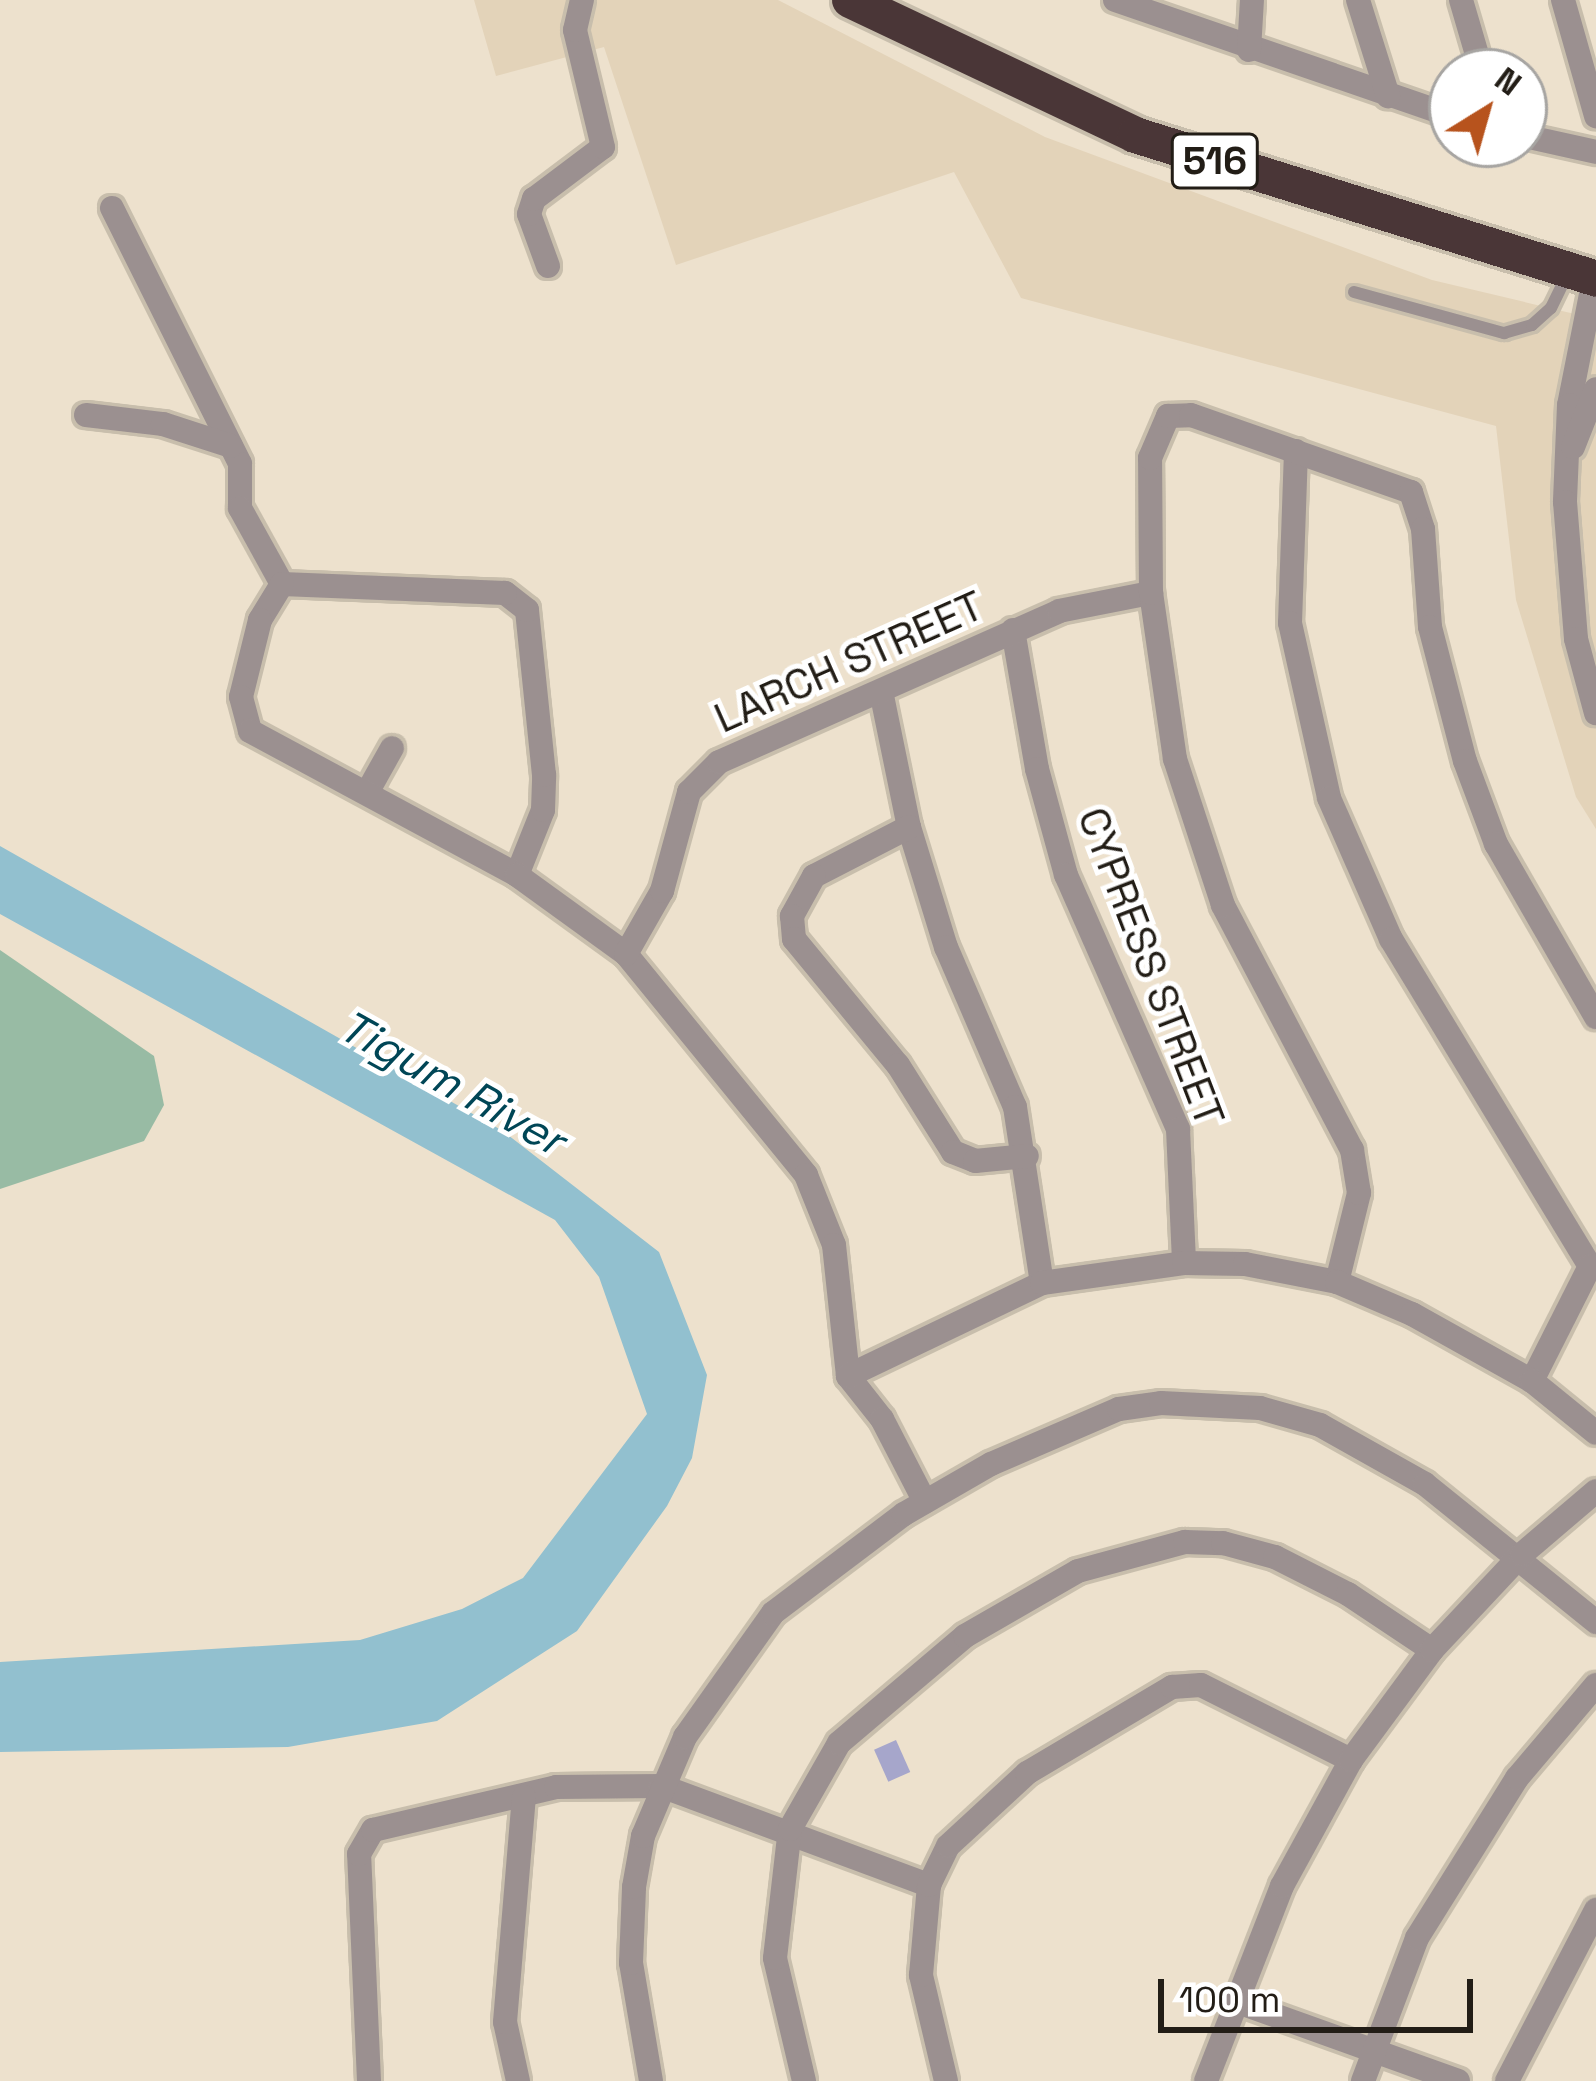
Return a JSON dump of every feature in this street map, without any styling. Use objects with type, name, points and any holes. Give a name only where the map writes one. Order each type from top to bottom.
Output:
[{"type":"highway","name":"516","points":[[850,0],[1135,135],[1586,277]]},
{"type":"street","points":[[548,266],[529,214],[534,199],[603,147],[575,30],[582,0]]},
{"type":"street","points":[[1249,50],[1252,0]]},
{"type":"street","points":[[1358,0],[1388,96]]},
{"type":"street","points":[[1461,0],[1475,48]]},
{"type":"street","points":[[1563,0],[1596,116]]},
{"type":"street","points":[[1127,3],[1249,50],[1428,108]]},
{"type":"street","points":[[1548,141],[1596,152]]},
{"type":"street","points":[[112,208],[241,464],[240,508],[282,584]]},
{"type":"street","points":[[1586,277],[1569,405],[1571,594],[1596,712]]},
{"type":"street","points":[[1568,460],[1596,389]]},
{"type":"street","points":[[86,415],[163,424],[231,446]]},
{"type":"street","points":[[1337,1282],[1358,1172],[1223,905],[1175,759],[1151,592],[1150,458],[1168,416],[1191,416],[1399,482],[1420,506],[1430,627],[1465,761],[1496,844],[1596,1017]]},
{"type":"street","points":[[1296,452],[1290,623],[1329,798],[1391,939],[1590,1266],[1532,1382]]},
{"type":"street","points":[[282,584],[260,620],[242,717],[264,742],[368,791],[517,874],[626,954],[821,1203],[844,1305],[848,1376],[883,1419],[926,1502]]},
{"type":"street","points":[[282,584],[506,593],[527,610],[543,810],[517,874]]},
{"type":"street","name":"LARCH STREET","points":[[626,954],[662,892],[681,812],[704,776],[749,747],[1013,630],[1089,602],[1151,592]]},
{"type":"street","name":"CYPRESS STREET","points":[[1013,630],[1036,769],[1066,875],[1178,1129],[1184,1263]]},
{"type":"street","points":[[881,691],[909,827],[1027,1156],[1042,1283]]},
{"type":"street","points":[[368,791],[392,748]]},
{"type":"street","points":[[909,827],[814,876],[792,916],[794,939],[898,1066],[953,1152],[975,1161],[1027,1156]]},
{"type":"street","points":[[848,1376],[1042,1283],[1184,1263],[1245,1264],[1337,1282],[1532,1382],[1596,1433]]},
{"type":"street","points":[[651,2081],[631,1963],[637,1870],[661,1786],[730,1663],[773,1613],[926,1502],[991,1463],[1119,1409],[1161,1402],[1260,1408],[1371,1450],[1522,1554],[1596,1622]]},
{"type":"street","points":[[1206,2081],[1232,2000],[1351,1760],[1432,1650],[1522,1554],[1596,1491]]},
{"type":"street","points":[[804,2081],[775,1958],[790,1829],[839,1743],[964,1636],[1027,1596],[1133,1552],[1223,1543],[1275,1557],[1432,1650]]},
{"type":"street","points":[[1363,2081],[1418,1938],[1517,1778],[1596,1685]]},
{"type":"street","points":[[946,2081],[921,1975],[929,1885],[948,1846],[1001,1793],[1172,1688],[1230,1694],[1351,1760]]},
{"type":"street","points":[[369,2081],[362,1840],[374,1830],[556,1787],[661,1786],[790,1829],[929,1885]]},
{"type":"street","points":[[518,2081],[506,2022],[524,1796]]},
{"type":"street","points":[[1507,2081],[1596,1910]]},
{"type":"street","points":[[1232,2000],[1373,2045],[1458,2081]]},
{"type":"lane","points":[[1354,292],[1504,333],[1532,326],[1586,277]]},
{"type":"shaded area","points":[[474,0],[778,0],[1045,137],[1432,280],[1596,319],[1596,829],[1576,797],[1516,600],[1496,426],[1021,298],[954,172],[676,265],[604,47],[496,76]]},
{"type":"green space","points":[[0,950],[154,1056],[164,1105],[144,1141],[0,1189]]},
{"type":"water","points":[[0,846],[503,1131],[659,1252],[707,1375],[692,1458],[667,1506],[577,1631],[437,1721],[288,1747],[0,1752],[0,1662],[360,1640],[462,1609],[523,1578],[647,1414],[599,1277],[555,1220],[0,914]]},
{"type":"building","points":[[896,1740],[910,1772],[888,1782],[874,1750]]},
{"type":"water label","name":"Tigum River","points":[[452,1083]]}]
